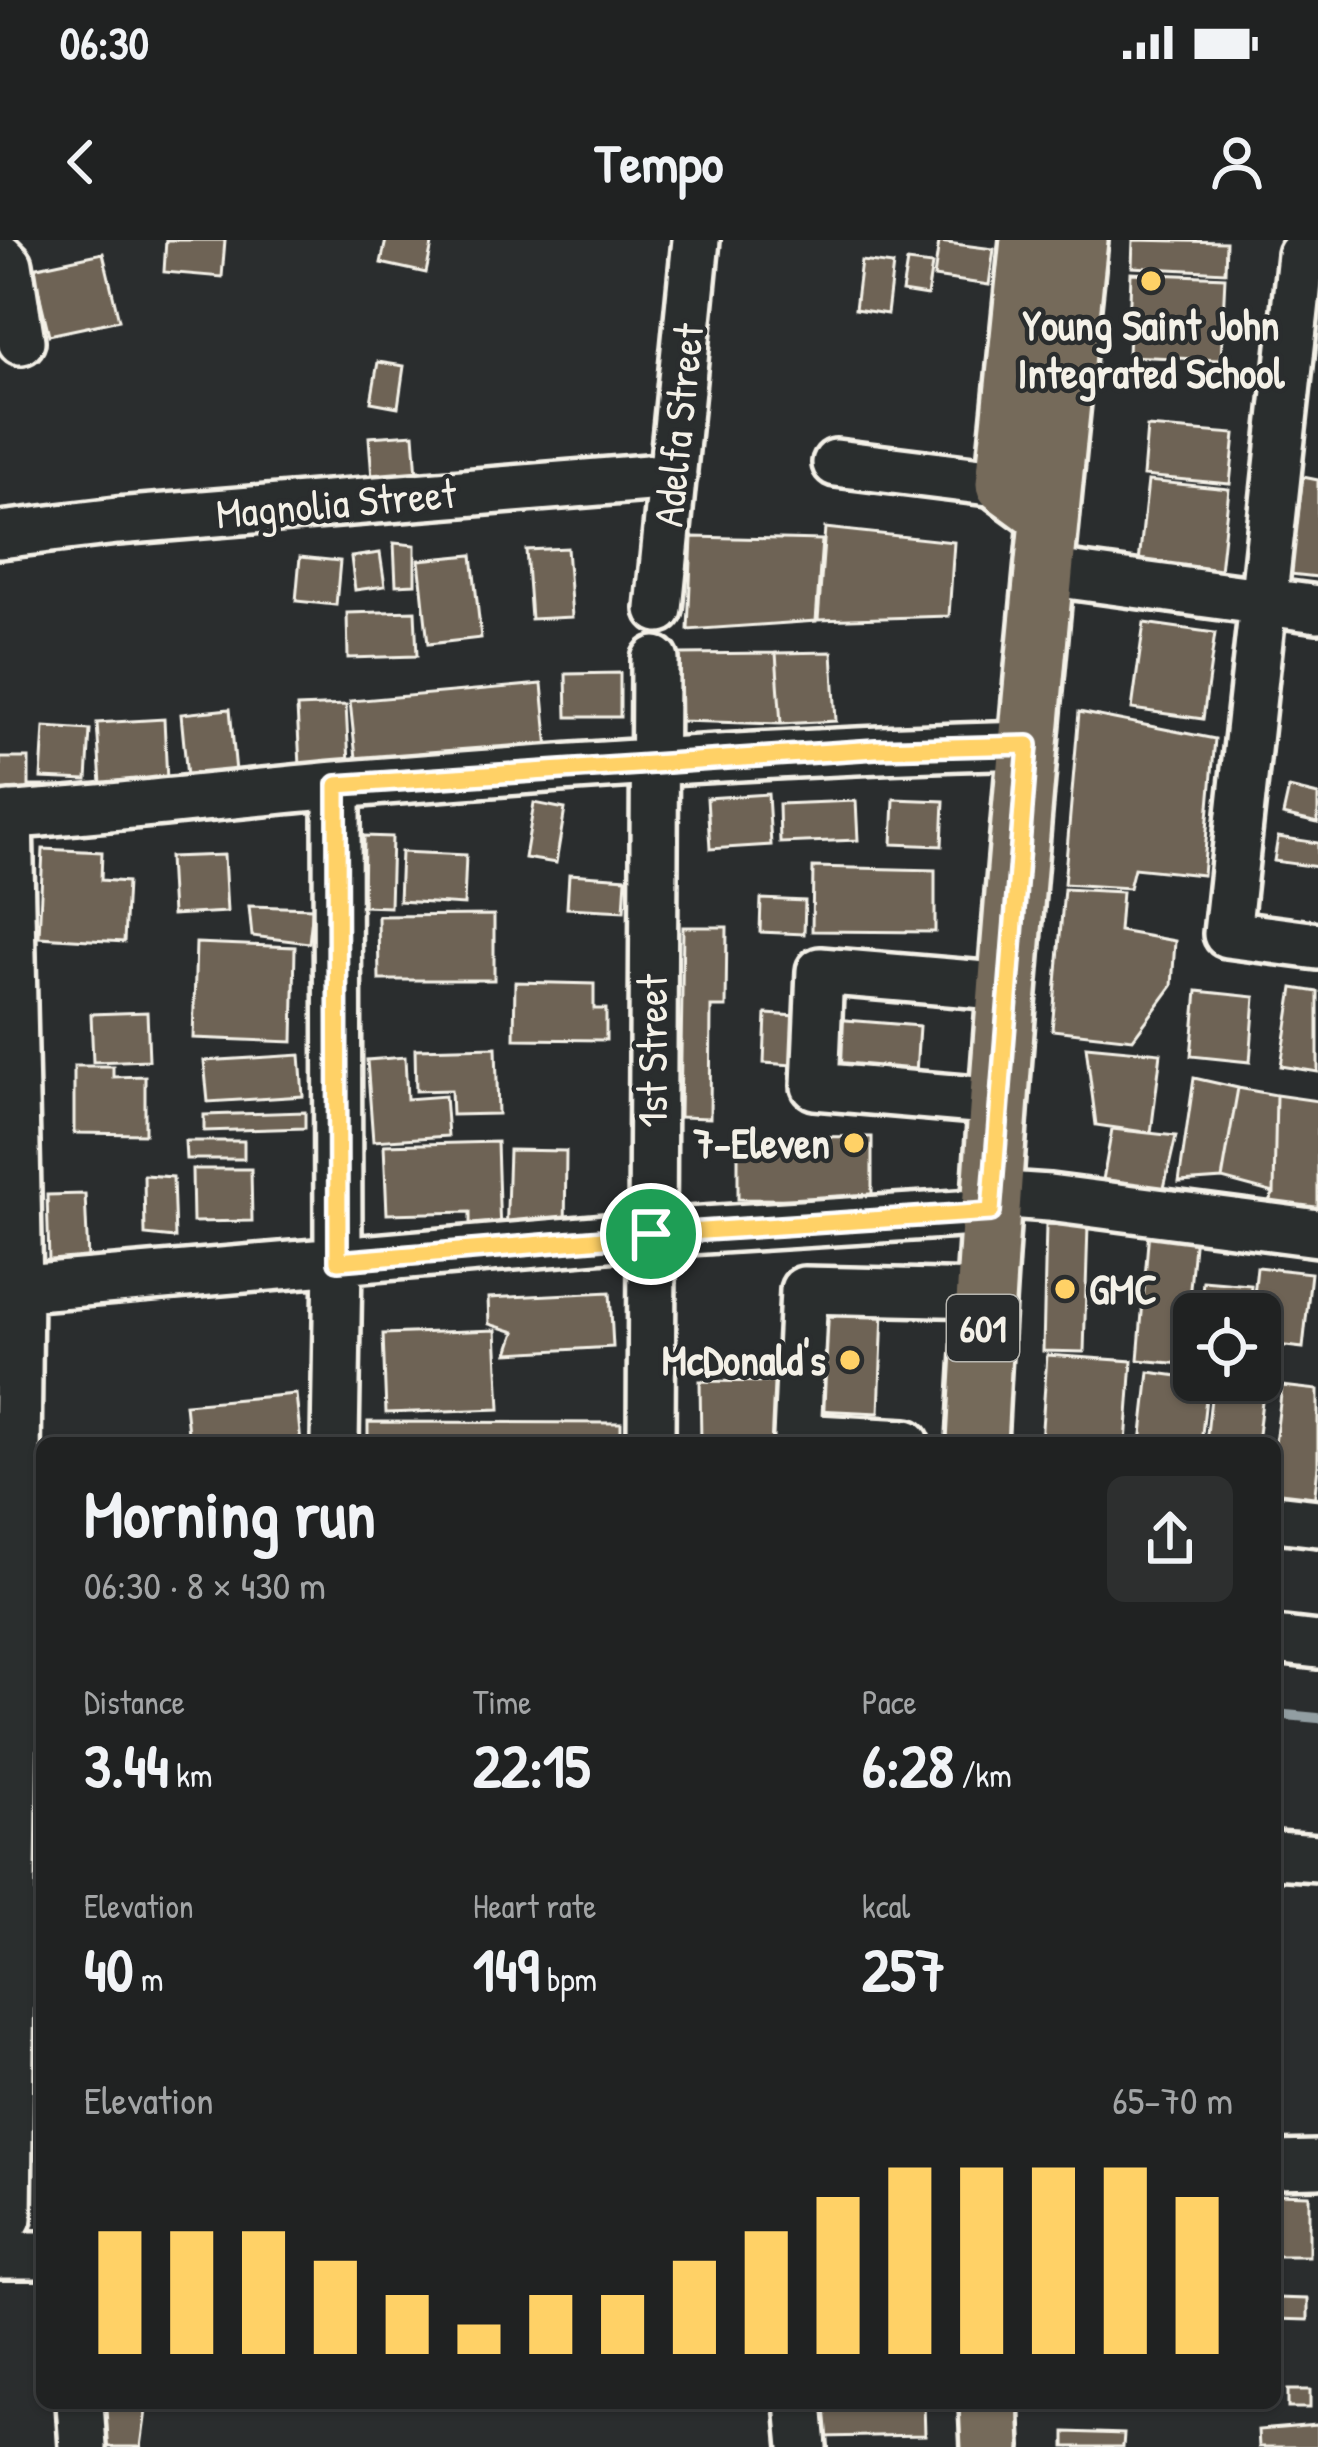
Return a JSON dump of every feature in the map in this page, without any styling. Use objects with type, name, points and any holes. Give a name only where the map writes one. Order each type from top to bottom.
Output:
[{"type":"main road","points":[[1027,500],[1030,240]]},
{"type":"main road","name":"601","points":[[977,1437],[999,1102],[1045,572],[1027,500],[1078,240]]},
{"type":"main road","points":[[989,2409],[991,2447]]},
{"type":"street","name":"Adelfa Street","points":[[659,609],[696,240]]},
{"type":"street","points":[[0,256],[9,265],[21,340]]},
{"type":"street","points":[[1309,256],[1263,602],[1227,934],[1318,946]]},
{"type":"street","points":[[836,463],[1027,500]]},
{"type":"street","name":"Magnolia Street","points":[[0,535],[117,521],[673,476]]},
{"type":"street","points":[[1045,572],[1318,609]]},
{"type":"street","name":"1st Street","points":[[651,1437],[655,660]]},
{"type":"street","points":[[36,2252],[4,2237],[9,1289],[5,816],[654,762],[1028,745]]},
{"type":"street","points":[[335,1437],[337,785]]},
{"type":"street","points":[[999,1102],[815,1086],[820,971],[1008,987]]},
{"type":"street","points":[[9,1289],[1049,1198],[1318,1233]]},
{"type":"street","points":[[797,1437],[804,1291],[985,1294]]},
{"type":"street","points":[[1281,1519],[1318,1522]]},
{"type":"street","points":[[1281,1641],[1318,1645]]},
{"type":"street","points":[[1281,1855],[1318,1858]]},
{"type":"street","points":[[1281,2165],[1318,2164]]},
{"type":"street","points":[[80,2409],[83,2447]]},
{"type":"street","points":[[800,2409],[803,2447]]},
{"type":"building","points":[[166,240],[225,240],[222,277],[164,272]]},
{"type":"building","points":[[386,240],[433,240],[426,273],[381,263]]},
{"type":"building","points":[[1133,240],[1226,242],[1225,272],[1132,267]]},
{"type":"building","points":[[939,242],[994,249],[989,285],[934,277]]},
{"type":"building","points":[[103,253],[119,320],[49,335],[33,268]]},
{"type":"building","points":[[861,261],[893,265],[887,314],[855,309]]},
{"type":"building","points":[[907,262],[932,265],[927,296],[902,292]]},
{"type":"building","points":[[1131,273],[1225,277],[1221,360],[1128,356]]},
{"type":"building","points":[[378,362],[404,366],[398,407],[371,402]]},
{"type":"building","points":[[1147,427],[1235,434],[1230,484],[1143,476]]},
{"type":"building","points":[[414,434],[417,476],[372,479],[369,437]]},
{"type":"building","points":[[1303,477],[1318,480],[1318,577],[1290,574]]},
{"type":"building","points":[[1148,481],[1229,489],[1220,571],[1139,562]]},
{"type":"building","points":[[825,528],[954,542],[949,616],[818,620]]},
{"type":"building","points":[[692,537],[822,540],[816,621],[688,630]]},
{"type":"building","points":[[394,543],[415,545],[415,584],[396,585]]},
{"type":"building","points":[[567,548],[572,617],[531,619],[526,550]]},
{"type":"building","points":[[380,553],[385,586],[355,590],[351,557]]},
{"type":"building","points":[[472,555],[481,638],[428,644],[419,560]]},
{"type":"building","points":[[300,557],[340,561],[336,605],[296,601]]},
{"type":"building","points":[[415,611],[417,656],[348,658],[347,613]]},
{"type":"building","points":[[1144,623],[1215,633],[1203,719],[1132,709]]},
{"type":"building","points":[[832,652],[836,721],[781,724],[776,653]]},
{"type":"building","points":[[776,653],[781,724],[681,721],[680,654]]},
{"type":"building","points":[[620,673],[620,717],[567,717],[566,674]]},
{"type":"building","points":[[542,684],[549,760],[358,777],[350,701]]},
{"type":"building","points":[[346,705],[349,764],[300,766],[297,707]]},
{"type":"building","points":[[230,709],[236,772],[187,777],[181,714]]},
{"type":"building","points":[[1079,712],[1215,739],[1203,875],[1134,868],[1129,888],[1064,884]]},
{"type":"building","points":[[164,719],[167,781],[101,784],[97,723]]},
{"type":"building","points":[[44,727],[90,730],[87,780],[41,778]]},
{"type":"building","points":[[0,758],[29,758],[29,786],[61,786],[61,803],[0,804]]},
{"type":"building","points":[[1289,788],[1318,795],[1318,823],[1283,815]]},
{"type":"building","points":[[768,794],[771,845],[710,849],[707,798]]},
{"type":"building","points":[[894,799],[944,801],[942,846],[892,844]]},
{"type":"building","points":[[856,801],[858,840],[780,843],[779,804]]},
{"type":"building","points":[[534,803],[565,809],[556,863],[525,858]]},
{"type":"building","points":[[364,836],[392,837],[390,907],[363,906]]},
{"type":"building","points":[[1278,837],[1318,843],[1318,867],[1274,861]]},
{"type":"building","points":[[43,849],[102,852],[101,880],[127,882],[124,942],[39,937]]},
{"type":"building","points":[[401,852],[466,855],[464,905],[399,901]]},
{"type":"building","points":[[224,855],[227,912],[172,915],[169,857]]},
{"type":"building","points":[[813,867],[935,870],[935,932],[812,931]]},
{"type":"building","points":[[569,874],[626,878],[624,911],[567,908]]},
{"type":"building","points":[[1064,889],[1122,892],[1119,931],[1175,941],[1172,986],[1133,1039],[1052,1030]]},
{"type":"building","points":[[761,899],[805,901],[804,934],[760,932]]},
{"type":"building","points":[[249,906],[313,908],[309,943],[252,936]]},
{"type":"building","points":[[494,915],[494,980],[379,980],[378,916]]},
{"type":"building","points":[[683,927],[727,927],[726,1007],[711,1007],[710,1118],[680,1117]]},
{"type":"building","points":[[196,943],[295,947],[293,1042],[193,1038]]},
{"type":"building","points":[[515,982],[594,984],[594,1009],[606,1009],[606,1040],[514,1039]]},
{"type":"building","points":[[1293,988],[1318,992],[1318,1072],[1281,1066]]},
{"type":"building","points":[[1197,991],[1255,997],[1250,1062],[1191,1056]]},
{"type":"building","points":[[147,1012],[149,1060],[93,1062],[91,1014]]},
{"type":"building","points":[[766,1014],[811,1017],[808,1066],[764,1063]]},
{"type":"building","points":[[821,1018],[919,1026],[916,1074],[817,1066]]},
{"type":"building","points":[[1086,1046],[1161,1053],[1151,1133],[1096,1125]]},
{"type":"building","points":[[496,1047],[498,1114],[452,1115],[451,1090],[416,1091],[415,1049]]},
{"type":"building","points":[[300,1055],[303,1096],[208,1102],[204,1061]]},
{"type":"building","points":[[405,1057],[407,1099],[445,1096],[448,1136],[373,1141],[367,1060]]},
{"type":"building","points":[[74,1066],[113,1066],[113,1077],[145,1076],[145,1134],[74,1133]]},
{"type":"building","points":[[1194,1078],[1238,1088],[1222,1179],[1179,1182]]},
{"type":"building","points":[[1238,1088],[1276,1095],[1274,1193],[1222,1179]]},
{"type":"building","points":[[1276,1095],[1318,1101],[1318,1211],[1266,1205],[1274,1193]]},
{"type":"building","points":[[305,1112],[305,1128],[204,1131],[204,1115]]},
{"type":"building","points":[[1112,1129],[1176,1136],[1164,1188],[1103,1180]]},
{"type":"building","points":[[738,1136],[872,1137],[872,1200],[738,1199]]},
{"type":"building","points":[[185,1141],[244,1141],[244,1159],[186,1159]]},
{"type":"building","points":[[497,1142],[500,1235],[470,1236],[470,1212],[387,1214],[384,1145]]},
{"type":"building","points":[[509,1150],[566,1151],[565,1237],[506,1239]]},
{"type":"building","points":[[192,1169],[251,1169],[252,1221],[193,1222]]},
{"type":"building","points":[[144,1175],[173,1177],[175,1238],[145,1235]]},
{"type":"building","points":[[85,1194],[88,1260],[49,1261],[47,1195]]},
{"type":"building","name":"GMC","points":[[1046,1224],[1088,1226],[1084,1352],[1043,1351]]},
{"type":"building","points":[[1149,1230],[1195,1234],[1190,1293],[1173,1293],[1173,1363],[1138,1360]]},
{"type":"building","points":[[1257,1267],[1311,1273],[1303,1348],[1281,1345],[1281,1293],[1254,1293]]},
{"type":"building","points":[[1203,1281],[1251,1285],[1250,1293],[1202,1293]]},
{"type":"building","points":[[610,1292],[613,1347],[508,1353],[515,1332],[489,1324],[488,1298]]},
{"type":"building","name":"McDonald's","points":[[820,1308],[883,1311],[879,1413],[816,1410]]},
{"type":"building","points":[[496,1330],[500,1409],[386,1413],[383,1334]]},
{"type":"building","points":[[1047,1355],[1132,1361],[1126,1437],[1041,1437]]},
{"type":"building","points":[[1149,1372],[1173,1375],[1173,1401],[1206,1401],[1202,1437],[1142,1437]]},
{"type":"building","points":[[700,1381],[779,1382],[777,1437],[701,1437]]},
{"type":"building","points":[[1282,1386],[1318,1390],[1314,1503],[1281,1499],[1281,1437],[1276,1437]]},
{"type":"building","points":[[296,1394],[300,1437],[188,1437],[185,1404]]},
{"type":"building","points":[[1211,1401],[1262,1401],[1258,1437],[1207,1437]]},
{"type":"building","points":[[368,1422],[621,1423],[621,1437],[368,1437]]},
{"type":"building","points":[[1281,2194],[1309,2195],[1309,2256],[1281,2256]]},
{"type":"building","points":[[1281,2298],[1308,2299],[1308,2320],[1281,2319]]},
{"type":"building","points":[[1288,2390],[1310,2390],[1310,2408],[1288,2408]]},
{"type":"building","points":[[102,2409],[146,2409],[141,2447],[106,2447]]},
{"type":"building","points":[[821,2409],[924,2409],[925,2435],[821,2437]]},
{"type":"building","points":[[1318,2425],[1318,2447],[1259,2447],[1258,2430]]},
{"type":"building","points":[[1065,2432],[1124,2434],[1123,2447],[1065,2447]]},
{"type":"waterway","points":[[1281,1715],[1318,1718]]},
{"type":"place","name":"Young Saint John Integrated School","points":[[1151,281]]},
{"type":"place","name":"7-Eleven","points":[[854,1143]]},
{"type":"place","name":"GMC","points":[[1065,1289]]},
{"type":"place","name":"McDonald's","points":[[850,1360]]},
{"type":"route","points":[[1028,745],[991,1212],[651,1234],[338,1261],[337,785],[876,749],[1028,745]]}]
